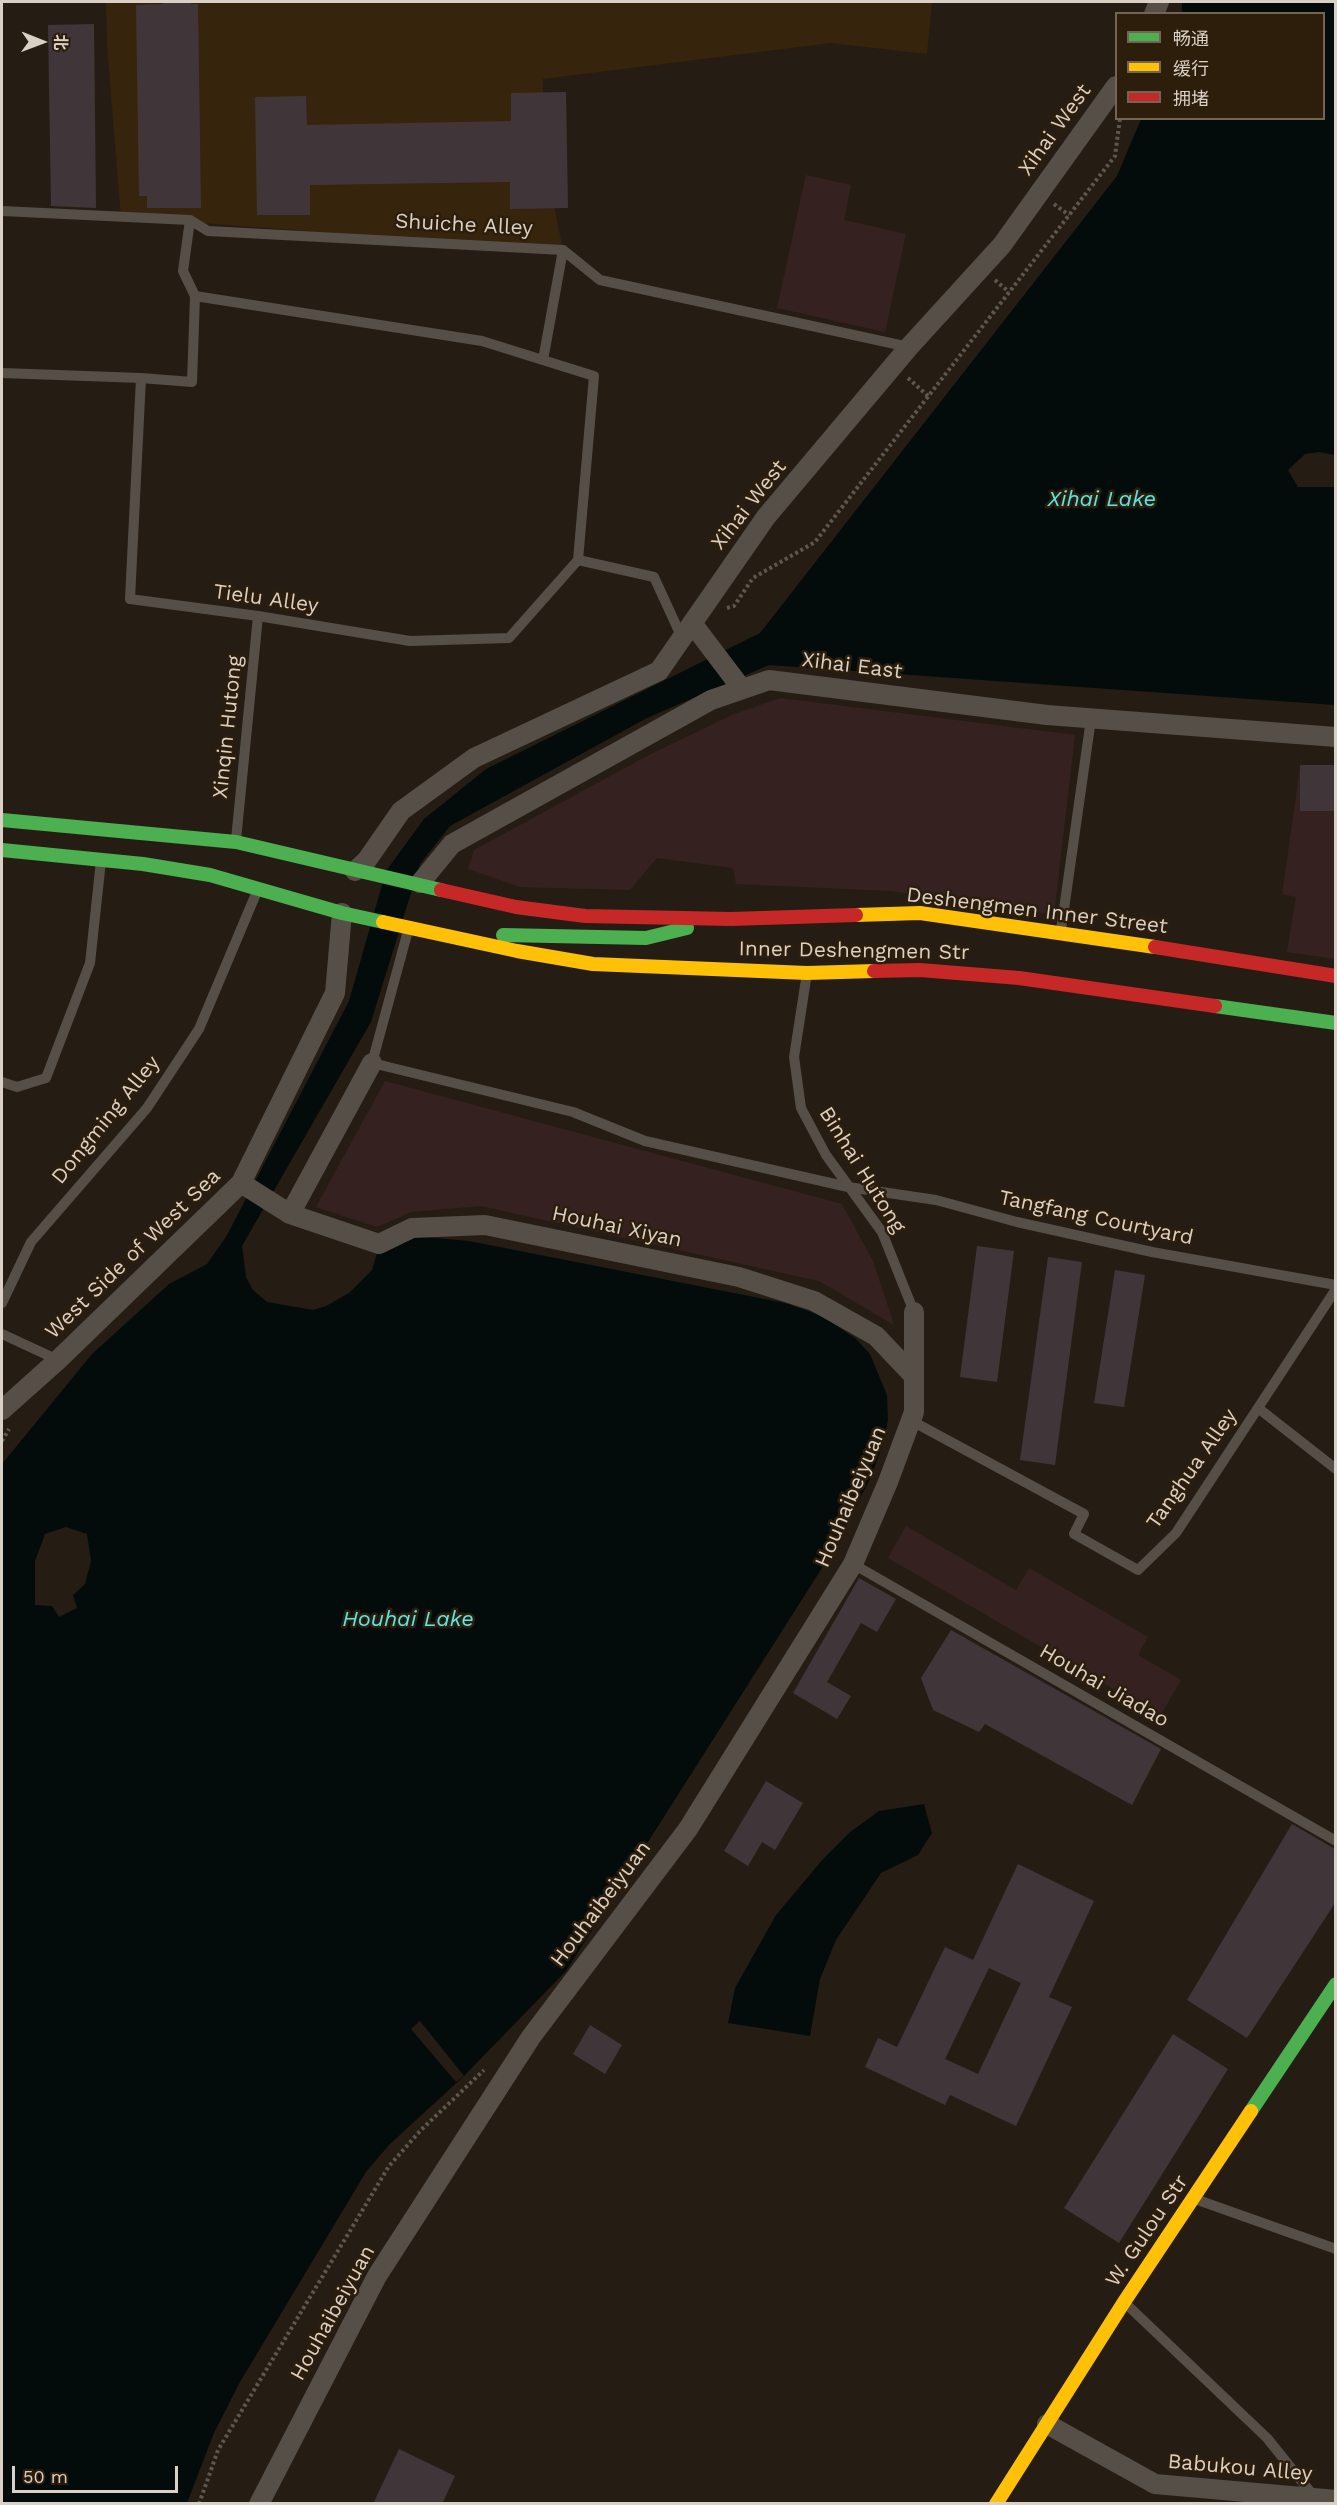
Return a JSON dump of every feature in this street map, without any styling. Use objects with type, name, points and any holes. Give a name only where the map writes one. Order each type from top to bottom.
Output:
[{"type":"main road","points":[[2,820],[236,842],[355,871]]},
{"type":"main road","points":[[141,832],[214,855]]},
{"type":"main road","points":[[2,850],[142,864],[210,875],[259,889],[410,922]]},
{"type":"main road","name":"Deshengmen Inner Street","points":[[355,871],[420,883],[516,907],[585,915],[730,919],[920,913],[1061,932],[1335,976]]},
{"type":"main road","points":[[301,887],[342,906]]},
{"type":"main road","name":"Deshengmen Inner Street","points":[[410,922],[499,934],[646,938],[730,919]]},
{"type":"main road","name":"Inner Deshengmen Str","points":[[410,922],[517,951],[593,964],[807,973],[920,970],[1018,978],[1335,1023]]},
{"type":"main road","name":"W. Gulou Str","points":[[996,2504],[1124,2302],[1333,1992]]},
{"type":"street","name":"Xihai West","points":[[355,871],[367,860],[401,811],[474,758],[659,671],[766,517],[909,347],[1002,245],[1115,87]]},
{"type":"street","points":[[691,625],[739,685]]},
{"type":"street","name":"Xihai East","points":[[420,883],[452,844],[739,685],[769,680],[1091,719],[1335,737]]},
{"type":"street","name":"West Side of West Sea","points":[[2,1410],[58,1360],[241,1183],[335,993],[342,906]]},
{"type":"street","points":[[290,1214],[372,1063]]},
{"type":"street","name":"Houhai Xiyan","points":[[241,1183],[290,1214],[379,1244],[412,1228],[484,1225],[739,1277],[814,1300],[876,1336],[913,1375]]},
{"type":"street","name":"Houhaibeiyuan","points":[[259,2504],[377,2277],[531,2037],[688,1829],[853,1564],[888,1482],[914,1412],[914,1312]]},
{"type":"street","name":"Babukou Alley","points":[[1047,2424],[1155,2484],[1326,2499]]},
{"type":"lane","name":"Shuiche Alley","points":[[2,211],[190,220],[208,231],[563,250]]},
{"type":"lane","points":[[2,373],[192,382],[195,297],[183,271],[190,220]]},
{"type":"lane","points":[[543,360],[563,250],[600,280],[909,347]]},
{"type":"lane","points":[[195,297],[482,341],[594,376],[578,560],[654,577],[691,625]]},
{"type":"lane","name":"Tielu Alley","points":[[141,378],[130,599],[258,616],[410,641],[509,638],[578,560]]},
{"type":"lane","name":"Xinqin Hutong","points":[[236,842],[258,616]]},
{"type":"lane","points":[[1061,932],[1091,719]]},
{"type":"lane","points":[[2,1082],[17,1087],[46,1078],[90,963],[101,860]]},
{"type":"lane","name":"Dongming Alley","points":[[2,1303],[30,1242],[147,1108],[199,1029],[259,889]]},
{"type":"lane","points":[[372,1063],[410,922]]},
{"type":"lane","name":"Binhai Hutong","points":[[807,973],[794,1057],[801,1108],[826,1155],[882,1232],[914,1312]]},
{"type":"lane","name":"Tangfang Courtyard","points":[[372,1063],[573,1112],[645,1141],[848,1186],[936,1200],[1017,1222],[1152,1252],[1335,1287]]},
{"type":"lane","name":"Tanghua Alley","points":[[910,1420],[1084,1514],[1074,1534],[1138,1570],[1176,1533],[1335,1287]]},
{"type":"lane","points":[[2,1334],[58,1360]]},
{"type":"lane","points":[[1258,1408],[1335,1469]]},
{"type":"lane","name":"Houhai Jiadao","points":[[853,1564],[1335,1841]]},
{"type":"lane","points":[[1194,2199],[1335,2249]]},
{"type":"lane","points":[[1124,2302],[1267,2438],[1326,2499]]},
{"type":"path","points":[[691,625],[734,606],[753,578],[815,542],[1115,156],[1120,120]]},
{"type":"path","points":[[894,366],[928,396]]},
{"type":"path","points":[[199,2504],[218,2450],[389,2166],[421,2130],[490,2064]]},
{"type":"shaded area","points":[[106,2],[932,2],[927,54],[831,43],[543,79],[544,157],[563,250],[121,217],[107,45]]},
{"type":"shaded area","points":[[806,175],[851,185],[844,220],[906,234],[885,332],[777,308]]},
{"type":"shaded area","points":[[780,698],[1075,735],[1054,915],[891,891],[736,884],[733,868],[657,858],[630,890],[520,887],[468,869],[474,850],[649,755],[732,715]]},
{"type":"shaded area","points":[[1335,767],[1335,959],[1287,952],[1296,897],[1282,894],[1300,768]]},
{"type":"shaded area","points":[[385,1081],[842,1204],[873,1261],[894,1325],[819,1281],[481,1206],[411,1212],[377,1227],[316,1207]]},
{"type":"shaded area","points":[[906,1526],[1016,1590],[1029,1568],[1148,1637],[1138,1655],[1181,1680],[1160,1716],[888,1558]]},
{"type":"water","name":"Houhai Lake","points":[[1182,2],[1335,2],[1335,455],[1319,452],[1305,454],[1288,470],[1298,487],[1335,487],[1335,705],[769,665],[647,718],[450,826],[420,864],[371,1022],[242,1246],[246,1277],[253,1290],[267,1302],[313,1310],[326,1306],[349,1293],[372,1270],[377,1253],[414,1236],[469,1241],[785,1303],[822,1316],[855,1338],[870,1354],[887,1395],[888,1420],[883,1444],[871,1477],[836,1546],[566,1971],[464,2076],[389,2145],[366,2172],[240,2382],[214,2433],[187,2503],[2,2504],[2,1464],[92,1354],[169,1284],[207,1264],[226,1237],[349,1001],[386,871],[424,819],[486,769],[760,633],[1117,176],[1141,120],[1325,120],[1325,12],[1182,12]],"holes":[[[66,1527],[87,1534],[91,1561],[85,1584],[73,1595],[77,1608],[59,1617],[52,1606],[35,1605],[35,1561],[45,1534]]]},
{"type":"water","points":[[924,1804],[932,1833],[918,1855],[881,1873],[836,1940],[820,1979],[810,2036],[728,2023],[735,1988],[776,1915],[823,1859],[850,1832],[879,1811]]},
{"type":"pier","points":[[420,2021],[464,2076],[456,2082],[411,2029]]},
{"type":"building","points":[[163,2],[198,4],[201,208],[147,208],[147,196],[139,196],[136,5],[163,4]]},
{"type":"building","points":[[94,24],[96,208],[51,206],[48,25]]},
{"type":"building","points":[[566,92],[568,208],[510,209],[510,182],[310,185],[310,215],[257,215],[255,97],[306,96],[307,125],[511,121],[511,93]]},
{"type":"building","points":[[1300,765],[1335,765],[1335,811],[1300,811]]},
{"type":"building","points":[[977,1246],[1014,1251],[997,1382],[960,1377]]},
{"type":"building","points":[[1048,1257],[1082,1262],[1055,1465],[1020,1460]]},
{"type":"building","points":[[1115,1270],[1145,1275],[1124,1407],[1094,1403]]},
{"type":"building","points":[[859,1578],[896,1599],[877,1632],[861,1623],[827,1682],[851,1696],[837,1719],[793,1693]]},
{"type":"building","points":[[951,1630],[1161,1749],[1132,1805],[985,1724],[979,1732],[933,1710],[921,1678]]},
{"type":"building","points":[[766,1781],[803,1803],[775,1850],[762,1842],[748,1866],[724,1851]]},
{"type":"building","points":[[1292,1824],[1335,1849],[1335,1903],[1247,2038],[1187,2000]]},
{"type":"building","points":[[1018,1864],[1094,1901],[1049,1997],[1072,2007],[1016,2126],[950,2095],[945,2105],[865,2067],[878,2038],[897,2047],[945,1947],[973,1960]],"holes":[[[989,1968],[1021,1983],[978,2074],[945,2059]]]},
{"type":"building","points":[[590,2025],[622,2045],[605,2074],[573,2054]]},
{"type":"building","points":[[1173,2034],[1228,2069],[1119,2243],[1064,2208]]},
{"type":"building","points":[[399,2449],[455,2476],[442,2504],[373,2504]]},
{"type":"traffic: fast","points":[[2,820],[236,842],[441,890]]},
{"type":"traffic: fast","points":[[2,850],[143,864],[210,875],[342,913],[383,922]]},
{"type":"traffic: fast","points":[[503,935],[646,938],[687,928]]},
{"type":"traffic: fast","points":[[1215,1006],[1336,1023]]},
{"type":"traffic: fast","points":[[1251,2111],[1336,1984]]},
{"type":"traffic: slow","points":[[856,915],[920,913],[1155,947]]},
{"type":"traffic: slow","points":[[383,922],[517,951],[593,964],[807,973],[874,971]]},
{"type":"traffic: slow","points":[[996,2504],[1124,2302],[1251,2111]]},
{"type":"traffic: jam","points":[[441,890],[516,907],[585,916],[731,919],[856,915]]},
{"type":"traffic: jam","points":[[1155,947],[1336,976]]},
{"type":"traffic: jam","points":[[874,971],[920,970],[1019,978],[1215,1006]]},
{"type":"water label","name":"Xihai Lake","points":[[1102,500]]}]
